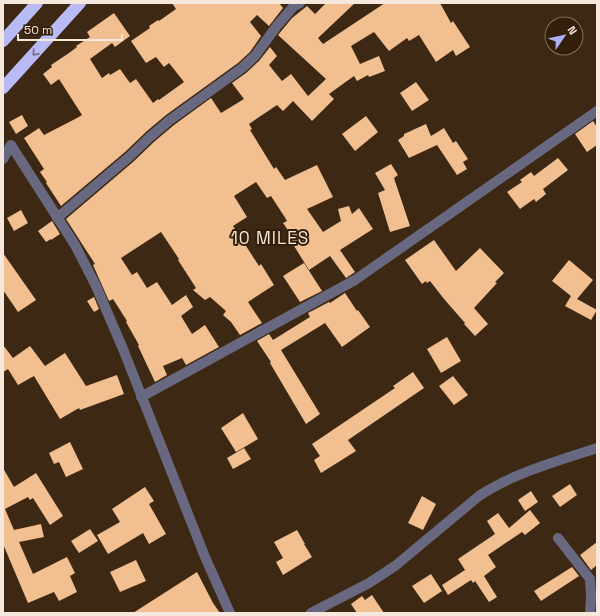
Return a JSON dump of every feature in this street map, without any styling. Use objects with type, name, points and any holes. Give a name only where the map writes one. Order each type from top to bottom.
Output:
[{"type":"highway","points":[[3,41],[37,3]]},
{"type":"highway","points":[[3,88],[80,3]]},
{"type":"street","points":[[58,218],[170,120],[242,68],[255,56],[293,7],[300,3]]},
{"type":"street","points":[[141,397],[355,280],[597,111]]},
{"type":"street","points":[[3,159],[11,145],[75,245],[96,286],[123,349],[205,557],[230,613]]},
{"type":"street","points":[[311,613],[369,583],[395,566],[479,496],[491,488],[502,482],[543,466],[597,448]]},
{"type":"street","points":[[558,538],[590,579],[590,613]]},
{"type":"building","points":[[172,3],[279,3],[283,8],[269,26],[257,15],[250,22],[261,36],[250,52],[238,63],[166,115],[61,206],[40,172],[44,169],[24,138],[39,128],[44,135],[82,115],[59,79],[51,85],[43,74],[52,67],[51,65],[90,37],[87,32],[114,13],[130,36],[115,47],[112,43],[90,59],[102,78],[109,73],[110,75],[120,69],[130,83],[136,79],[153,103],[158,99],[159,100],[184,82],[169,63],[164,67],[156,57],[146,63],[131,41],[150,28],[149,26],[176,9]]},
{"type":"building","points":[[326,3],[355,3],[318,38],[323,44],[385,3],[440,3],[451,23],[453,21],[470,47],[456,56],[453,50],[436,62],[419,35],[409,41],[407,38],[389,51],[374,32],[351,46],[360,64],[379,56],[385,71],[369,77],[368,75],[357,81],[354,76],[329,94],[334,99],[312,121],[293,101],[283,111],[277,105],[249,124],[252,129],[250,130],[274,169],[276,167],[285,180],[317,165],[333,197],[307,209],[323,232],[341,221],[338,209],[349,206],[352,214],[359,208],[373,229],[340,250],[355,272],[346,278],[330,256],[309,270],[291,241],[294,239],[283,223],[287,221],[284,216],[271,196],[267,198],[256,182],[234,196],[247,217],[233,226],[259,266],[261,264],[274,285],[248,302],[262,323],[240,335],[231,322],[223,315],[226,311],[210,297],[205,300],[193,290],[196,288],[161,232],[121,258],[132,275],[137,272],[147,288],[157,282],[172,305],[186,295],[193,307],[181,316],[192,334],[205,325],[219,347],[186,365],[182,358],[163,366],[167,375],[155,382],[138,346],[139,345],[126,322],[127,321],[113,299],[109,301],[93,265],[95,264],[66,219],[174,125],[211,98],[221,113],[244,99],[232,83],[259,61],[270,47],[277,56],[269,65],[282,81],[291,74],[308,96],[326,79],[278,35],[292,18],[307,6],[315,14]]},
{"type":"building","points":[[416,82],[429,100],[412,111],[400,93]]},
{"type":"building","points":[[22,115],[28,126],[16,134],[9,122]]},
{"type":"building","points":[[366,116],[378,132],[355,151],[342,134]]},
{"type":"building","points":[[593,121],[597,127],[597,145],[587,152],[575,134]]},
{"type":"building","points":[[426,124],[431,136],[444,128],[453,143],[456,141],[468,159],[463,162],[467,169],[457,175],[437,145],[409,158],[398,140],[404,136],[404,134]]},
{"type":"building","points":[[558,158],[568,170],[543,189],[546,194],[536,202],[534,199],[520,209],[507,192],[522,182],[520,180],[531,172],[534,176]]},
{"type":"building","points":[[391,164],[398,175],[394,178],[410,226],[390,232],[378,193],[385,190],[375,173]]},
{"type":"building","points":[[21,210],[28,223],[14,231],[7,218]]},
{"type":"building","points":[[52,221],[60,234],[46,242],[38,231]]},
{"type":"building","points":[[434,240],[456,271],[480,248],[504,273],[474,308],[488,324],[475,336],[430,281],[427,283],[426,281],[422,284],[405,260]]},
{"type":"building","points":[[3,253],[36,300],[18,312],[3,290]]},
{"type":"building","points":[[569,260],[593,280],[577,299],[597,310],[591,320],[565,306],[571,296],[552,281]]},
{"type":"building","points":[[304,263],[322,291],[300,302],[283,276]]},
{"type":"building","points":[[345,293],[370,327],[342,347],[325,323],[281,350],[320,414],[306,424],[270,363],[271,362],[257,341],[269,334],[273,340],[310,317],[308,313],[329,302],[330,303]]},
{"type":"building","points":[[94,297],[99,309],[94,312],[87,301]]},
{"type":"building","points":[[447,337],[461,361],[441,373],[427,349]]},
{"type":"building","points":[[3,345],[13,358],[30,346],[45,366],[65,353],[86,386],[117,375],[124,394],[80,410],[79,408],[60,419],[34,376],[18,385],[8,369],[3,372]]},
{"type":"building","points":[[413,372],[424,388],[348,440],[356,451],[321,473],[314,460],[320,456],[312,444],[395,388],[393,386]]},
{"type":"building","points":[[453,376],[468,395],[454,405],[439,386]]},
{"type":"building","points":[[243,413],[258,439],[236,452],[221,428]]},
{"type":"building","points":[[70,442],[83,469],[66,477],[59,462],[54,464],[49,453]]},
{"type":"building","points":[[244,448],[251,459],[233,469],[227,458]]},
{"type":"building","points":[[3,468],[14,487],[36,473],[63,516],[50,525],[33,498],[30,500],[28,497],[5,509],[14,530],[41,524],[44,537],[19,542],[33,574],[67,557],[75,573],[70,576],[77,592],[59,601],[54,592],[28,603],[3,544]]},
{"type":"building","points":[[570,484],[577,495],[560,507],[552,496]]},
{"type":"building","points":[[145,487],[154,501],[149,504],[166,534],[149,544],[143,533],[108,554],[97,535],[120,522],[112,509]]},
{"type":"building","points":[[531,491],[538,502],[525,511],[518,500]]},
{"type":"building","points":[[422,496],[436,504],[423,530],[408,523]]},
{"type":"building","points":[[530,510],[540,523],[525,535],[522,532],[488,555],[496,567],[484,576],[497,597],[489,602],[475,581],[473,583],[471,580],[448,595],[442,585],[465,570],[458,559],[495,534],[487,521],[498,513],[509,528]]},
{"type":"building","points":[[90,529],[98,541],[79,553],[71,541]]},
{"type":"building","points":[[297,530],[312,557],[283,575],[276,562],[283,558],[274,542]]},
{"type":"building","points":[[597,542],[597,565],[591,570],[580,555]]},
{"type":"building","points":[[136,560],[146,581],[120,592],[110,572]]},
{"type":"building","points":[[572,567],[579,576],[541,601],[534,591]]},
{"type":"building","points":[[197,572],[213,603],[220,613],[133,613]]},
{"type":"building","points":[[431,574],[442,591],[424,603],[412,586]]},
{"type":"building","points":[[372,595],[384,613],[357,613],[351,604],[362,596],[365,600]]},
{"type":"district","name":"10 MILES","points":[[270,238]]}]
